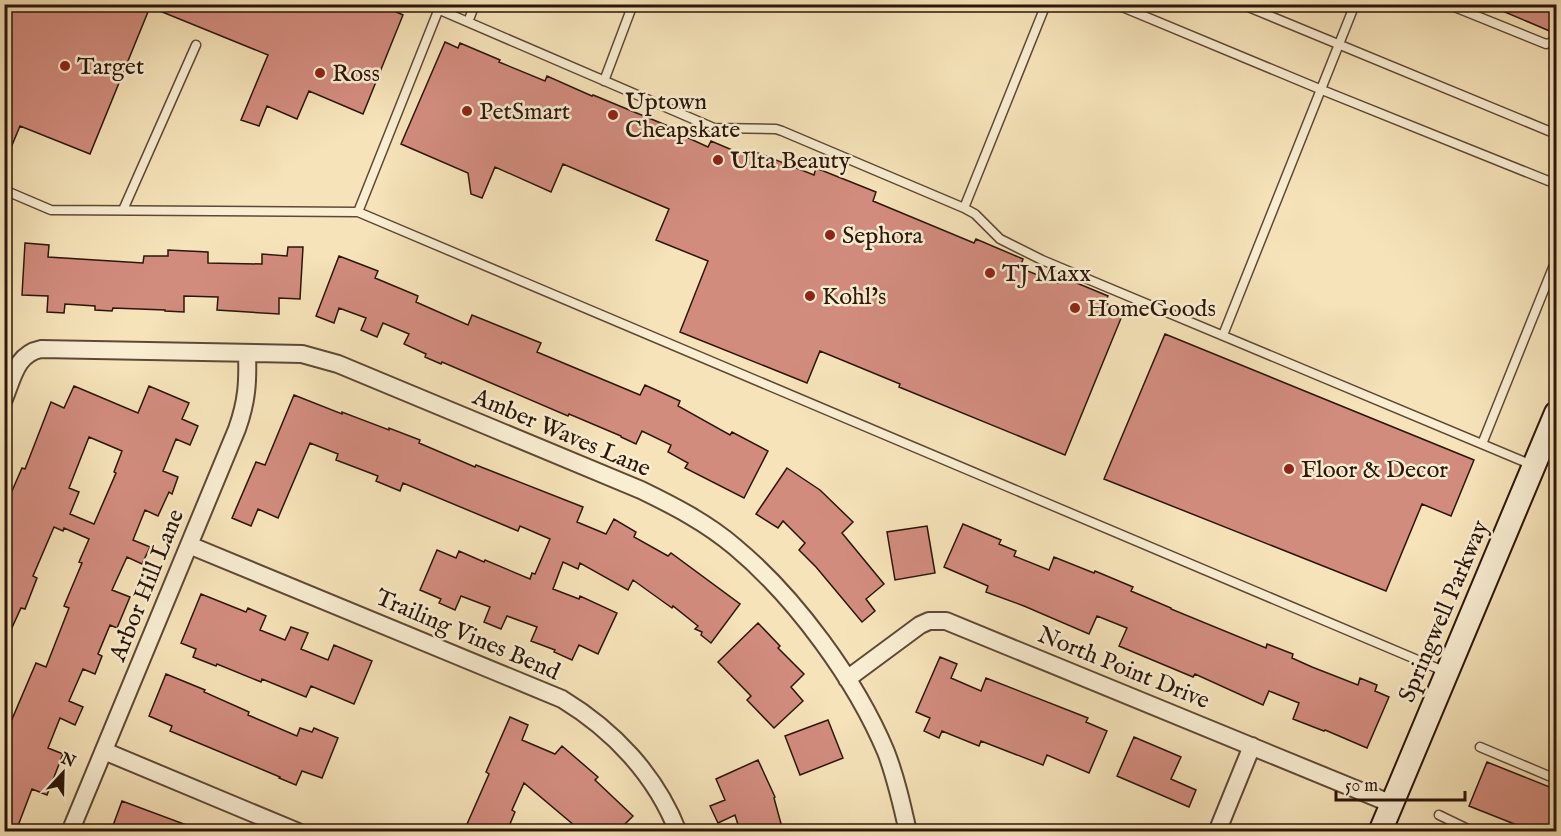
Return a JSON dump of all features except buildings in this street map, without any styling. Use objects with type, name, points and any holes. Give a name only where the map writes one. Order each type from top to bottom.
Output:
[{"type":"street","name":"Amber Waves Lane","points":[[4,399],[22,358],[41,349],[302,354],[338,364],[641,490],[705,525],[735,547],[788,599],[814,631],[847,679],[872,722],[899,793],[908,831]]},
{"type":"street","name":"Arbor Hill Lane","points":[[70,831],[243,410],[248,380],[247,352]]},
{"type":"street","name":"Springwell Parkway","points":[[1380,831],[1557,413]]},
{"type":"street","name":"Trailing Vines Bend","points":[[189,545],[562,699],[581,710],[602,726],[634,759],[652,783],[678,831]]},
{"type":"street","name":"North Point Drive","points":[[847,679],[920,625],[929,621],[946,621],[1392,804]]},
{"type":"street","points":[[1217,831],[1252,746]]},
{"type":"street","points":[[104,751],[298,831]]},
{"type":"lane","points":[[426,4],[440,7],[468,22],[714,128],[776,129],[964,208],[975,214],[1000,239],[1042,260],[1534,466]]},
{"type":"lane","points":[[468,22],[475,4]]},
{"type":"lane","points":[[604,81],[633,4]]},
{"type":"lane","points":[[964,208],[1046,4]]},
{"type":"lane","points":[[1115,4],[1557,184]]},
{"type":"lane","points":[[1241,4],[1557,134]]},
{"type":"lane","points":[[1223,335],[1355,4]]},
{"type":"lane","points":[[1447,4],[1546,44],[1557,41]]},
{"type":"lane","points":[[358,212],[440,7]]},
{"type":"lane","points":[[123,210],[196,45]]},
{"type":"lane","points":[[4,190],[51,210],[358,212],[1446,672]]},
{"type":"lane","points":[[1482,444],[1557,260]]},
{"type":"lane","points":[[1480,747],[1557,779]]},
{"type":"lane","points":[[1439,814],[1474,831]]},
{"type":"place","name":"Target","points":[[65,66]]},
{"type":"place","name":"Ross","points":[[320,73]]},
{"type":"place","name":"PetSmart","points":[[467,111]]},
{"type":"place","name":"Uptown Cheapskate","points":[[613,115]]},
{"type":"place","name":"Ulta Beauty","points":[[718,160]]},
{"type":"place","name":"Sephora","points":[[830,235]]},
{"type":"place","name":"TJ Maxx","points":[[990,273]]},
{"type":"place","name":"Kohl's","points":[[810,296]]},
{"type":"place","name":"HomeGoods","points":[[1075,308]]},
{"type":"place","name":"Floor & Decor","points":[[1289,469]]}]
